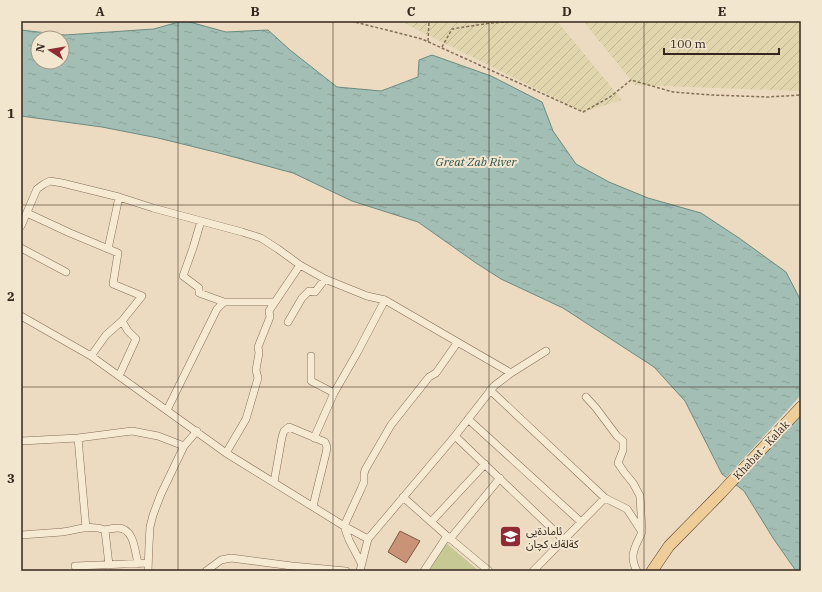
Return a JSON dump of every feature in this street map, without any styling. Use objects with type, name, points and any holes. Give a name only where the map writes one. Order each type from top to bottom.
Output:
[{"type":"main road","name":"Khabat - Kalak","points":[[669,546],[801,407]]},
{"type":"main road","points":[[643,571],[656,561],[669,546]]},
{"type":"main road","points":[[652,571],[669,546]]},
{"type":"street","points":[[21,226],[37,189],[50,181],[119,197],[201,222],[242,232],[261,238],[300,265],[325,279],[367,296],[385,300],[511,373]]},
{"type":"street","points":[[108,249],[119,197]]},
{"type":"street","points":[[27,213],[118,253],[113,284],[142,296],[122,321],[106,335],[91,356]]},
{"type":"street","points":[[201,222],[183,276],[199,288],[199,293],[224,302],[275,302]]},
{"type":"street","points":[[21,248],[66,272]]},
{"type":"street","points":[[226,452],[246,419],[258,378],[256,370],[259,353],[258,347],[270,317],[269,311],[300,265]]},
{"type":"street","points":[[288,322],[302,298],[309,291],[315,292],[325,279]]},
{"type":"street","points":[[314,438],[334,393],[385,300]]},
{"type":"street","points":[[167,410],[217,309],[224,302]]},
{"type":"street","points":[[21,316],[91,356],[226,452],[344,526],[368,539]]},
{"type":"street","points":[[119,376],[136,339],[128,331],[122,321]]},
{"type":"street","points":[[361,567],[348,540],[344,526],[364,482],[365,470],[391,425],[429,377],[436,373],[457,343]]},
{"type":"street","points":[[361,567],[368,539],[455,436],[490,390],[511,373],[546,351]]},
{"type":"street","points":[[311,356],[311,381],[334,393]]},
{"type":"street","points":[[490,390],[605,498],[627,510],[642,532]]},
{"type":"street","points":[[586,397],[623,441],[623,450],[618,463],[633,483],[640,496],[642,532],[633,552],[633,564],[637,571]]},
{"type":"street","points":[[468,419],[581,522]]},
{"type":"street","points":[[274,482],[282,437],[284,431],[289,427],[325,442],[327,447],[313,506]]},
{"type":"street","points":[[21,441],[78,438],[132,431],[158,436],[184,446]]},
{"type":"street","points":[[148,571],[150,533],[153,515],[160,494],[184,446],[197,431]]},
{"type":"street","points":[[455,436],[564,540]]},
{"type":"street","points":[[78,438],[86,528]]},
{"type":"street","points":[[431,522],[485,464]]},
{"type":"street","points":[[424,571],[448,537],[500,478]]},
{"type":"street","points":[[403,497],[489,571]]},
{"type":"street","points":[[533,571],[605,498]]},
{"type":"street","points":[[21,535],[86,528],[101,528],[105,530],[118,528],[127,531],[132,539],[138,564]]},
{"type":"street","points":[[105,530],[109,565]]},
{"type":"street","points":[[206,571],[221,560],[231,558],[292,568],[346,571]]},
{"type":"street","points":[[75,566],[148,563]]},
{"type":"path","points":[[351,21],[422,39],[583,112],[610,97],[631,80],[673,92],[768,97],[801,95]]},
{"type":"path","points":[[428,42],[429,21]]},
{"type":"path","points":[[442,48],[452,29],[491,23],[521,21]]},
{"type":"shaded area","points":[[400,21],[557,21],[622,100],[583,112]]},
{"type":"shaded area","points":[[583,21],[801,21],[801,91],[635,85]]},
{"type":"green space","points":[[446,543],[479,571],[429,571]]},
{"type":"water","name":"Great Zab River","points":[[182,21],[226,32],[268,30],[290,50],[337,87],[381,91],[418,77],[419,60],[432,55],[491,76],[542,102],[553,131],[576,164],[609,182],[648,198],[701,213],[786,272],[801,301],[801,571],[796,571],[773,538],[744,491],[722,474],[685,401],[654,367],[563,308],[501,279],[418,222],[352,201],[293,173],[219,153],[158,138],[102,127],[21,116],[21,30],[30,31],[30,70],[70,70],[70,35],[154,29]]},
{"type":"pier","points":[[801,395],[801,407],[730,483],[725,479]]},
{"type":"building","points":[[400,531],[420,541],[406,563],[388,552]]},
{"type":"place","name":"ئامادةيى كةلةك كچان","points":[[511,537]]}]
